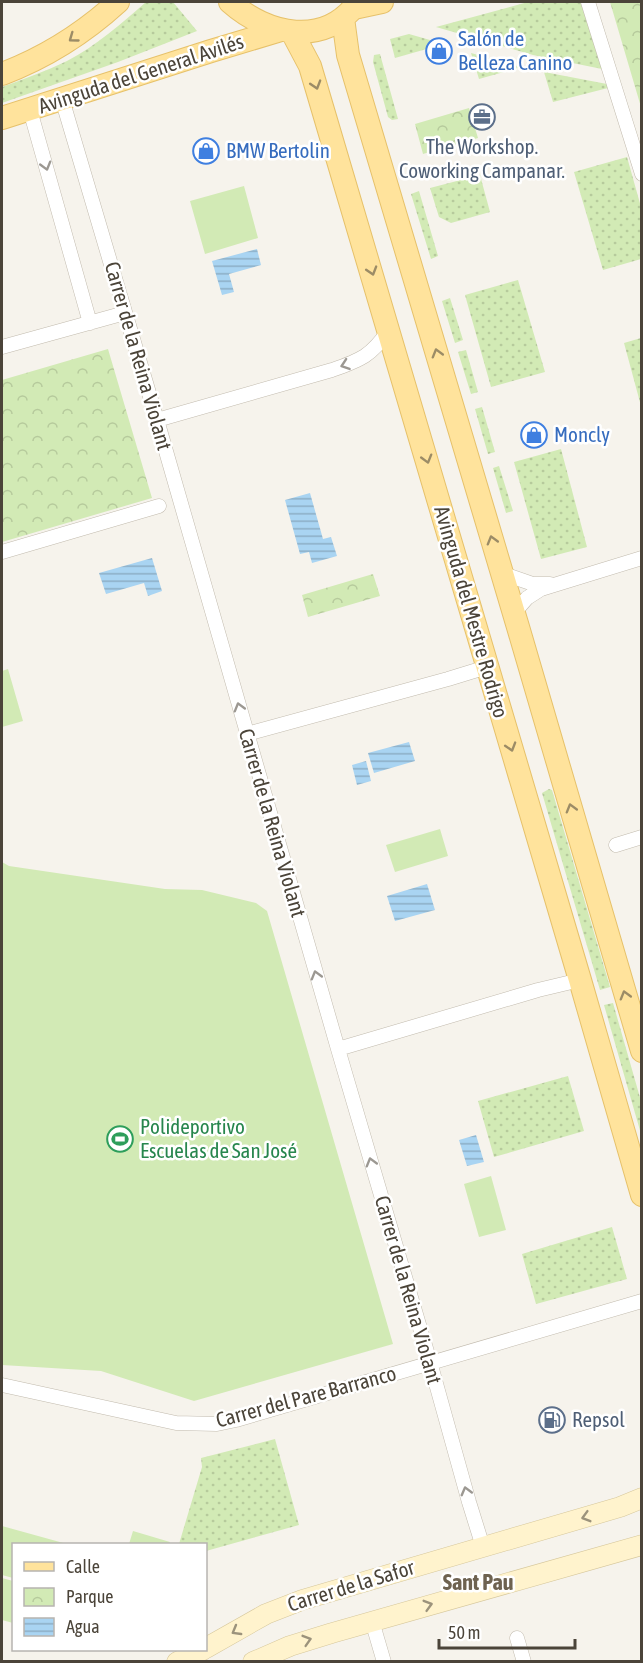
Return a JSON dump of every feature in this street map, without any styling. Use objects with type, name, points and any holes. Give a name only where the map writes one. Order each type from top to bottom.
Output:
[{"type":"main road","points":[[2,74],[65,44],[118,2]]},
{"type":"main road","points":[[230,2],[262,24],[286,31]]},
{"type":"main road","points":[[352,9],[382,2]]},
{"type":"main road","name":"Avinguda del General Avilés","points":[[2,118],[199,54],[286,31],[309,31],[334,25],[352,9]]},
{"type":"main road","name":"Avinguda del Mestre Rodrigo","points":[[352,9],[348,55],[642,1051]]},
{"type":"main road","name":"Avinguda del Mestre Rodrigo","points":[[286,31],[310,66],[642,1195]]},
{"type":"main road","name":"Carrer de la Safor","points":[[207,1647],[266,1614],[292,1603],[642,1498]]},
{"type":"main road","name":"Carrer de la Safor","points":[[253,1662],[290,1646],[372,1621],[642,1545]]},
{"type":"main road","name":"Carrer de la Safor","points":[[177,1662],[200,1651]]},
{"type":"street","points":[[588,2],[642,174]]},
{"type":"street","name":"Carrer de la Reina Violant","points":[[62,99],[483,1547]]},
{"type":"street","name":"Carrer de la Reina Violant","points":[[30,110],[90,323]]},
{"type":"street","points":[[2,347],[125,313]]},
{"type":"street","points":[[157,420],[356,362],[373,351],[389,330]]},
{"type":"street","points":[[2,552],[159,506]]},
{"type":"street","points":[[514,613],[532,594],[552,584],[642,558]]},
{"type":"street","points":[[501,573],[533,584],[552,584]]},
{"type":"street","points":[[247,734],[487,667]]},
{"type":"street","points":[[616,845],[642,837]]},
{"type":"street","points":[[338,1049],[538,990],[580,980]]},
{"type":"street","name":"Carrer del Pare Barranco","points":[[2,1385],[176,1423],[216,1424],[642,1301]]},
{"type":"street","points":[[372,1621],[384,1662]]},
{"type":"street","points":[[517,1638],[524,1662]]},
{"type":"green space","points":[[146,2],[173,2],[197,31],[2,103],[2,87],[78,55],[108,34]]},
{"type":"green space","points":[[528,2],[582,2],[602,69],[533,55],[436,27]]},
{"type":"green space","points":[[610,2],[641,2],[641,107]]},
{"type":"green space","points":[[409,34],[444,44],[395,58],[390,39]]},
{"type":"green space","points":[[471,53],[521,67],[479,79]]},
{"type":"green space","points":[[380,54],[398,119],[392,120],[388,117],[373,62],[374,55]]},
{"type":"green space","points":[[544,72],[607,84],[608,88],[553,102]]},
{"type":"green space","points":[[469,108],[478,138],[423,154],[415,124]]},
{"type":"green space","points":[[627,157],[641,207],[641,259],[603,270],[574,172]]},
{"type":"green space","points":[[480,175],[490,212],[451,223],[439,217],[430,188]]},
{"type":"green space","points":[[244,186],[258,238],[205,254],[190,201]]},
{"type":"green space","points":[[419,191],[438,256],[431,259],[411,194]]},
{"type":"green space","points":[[518,280],[545,372],[491,387],[465,295]]},
{"type":"green space","points":[[450,298],[463,340],[455,343],[442,301]]},
{"type":"green space","points":[[642,338],[641,406],[624,343]]},
{"type":"green space","points":[[108,349],[152,498],[2,542],[2,380]]},
{"type":"green space","points":[[466,350],[478,392],[471,394],[458,352]]},
{"type":"green space","points":[[482,407],[495,452],[488,454],[475,409]]},
{"type":"green space","points":[[561,449],[587,547],[541,559],[514,462]]},
{"type":"green space","points":[[499,466],[513,511],[506,513],[493,468]]},
{"type":"green space","points":[[373,574],[380,596],[308,617],[302,595]]},
{"type":"green space","points":[[8,669],[23,721],[2,727],[2,671]]},
{"type":"green space","points":[[549,789],[552,790],[610,987],[600,990],[542,793]]},
{"type":"green space","points":[[440,829],[448,856],[395,872],[386,845]]},
{"type":"green space","name":"Polideportivo Escuelas de San José","points":[[2,862],[9,866],[165,889],[202,890],[256,903],[267,911],[393,1344],[194,1401],[101,1371],[2,1365]]},
{"type":"green space","points":[[613,1003],[641,1101],[641,1134],[604,1005]]},
{"type":"green space","points":[[568,1076],[584,1131],[494,1157],[478,1101]]},
{"type":"green space","points":[[491,1176],[506,1230],[479,1237],[464,1184]]},
{"type":"green space","points":[[612,1227],[627,1279],[536,1304],[522,1254]]},
{"type":"green space","points":[[275,1439],[299,1525],[207,1551],[207,1543],[179,1543],[202,1467],[201,1458]]},
{"type":"green space","points":[[2,1526],[63,1543],[12,1543],[12,1578],[2,1575]]},
{"type":"green space","points":[[133,1531],[170,1542],[170,1543],[129,1543]]},
{"type":"green space","points":[[2,1578],[12,1581],[12,1623],[2,1620]]},
{"type":"water","points":[[257,249],[261,265],[229,274],[234,292],[222,295],[212,261]]},
{"type":"water","points":[[310,493],[323,539],[331,537],[337,556],[312,563],[309,552],[300,554],[285,500]]},
{"type":"water","points":[[152,558],[162,591],[148,596],[144,583],[106,594],[99,573]]},
{"type":"water","points":[[409,742],[415,761],[374,773],[368,753]]},
{"type":"water","points":[[366,761],[371,781],[357,785],[352,765]]},
{"type":"water","points":[[427,884],[435,910],[395,921],[387,896]]},
{"type":"water","points":[[476,1135],[484,1162],[467,1166],[459,1140]]},
{"type":"place","name":"Salón de Belleza Canino","points":[[439,51]]},
{"type":"place","name":"The Workshop. Coworking Campanar.","points":[[482,117]]},
{"type":"place","name":"BMW Bertolin","points":[[206,151]]},
{"type":"place","name":"Moncly","points":[[534,435]]},
{"type":"place","name":"Polideportivo Escuelas de San José","points":[[120,1139]]},
{"type":"place","name":"Repsol","points":[[552,1420]]},
{"type":"district","name":"Sant Pau","points":[[478,1582]]}]
